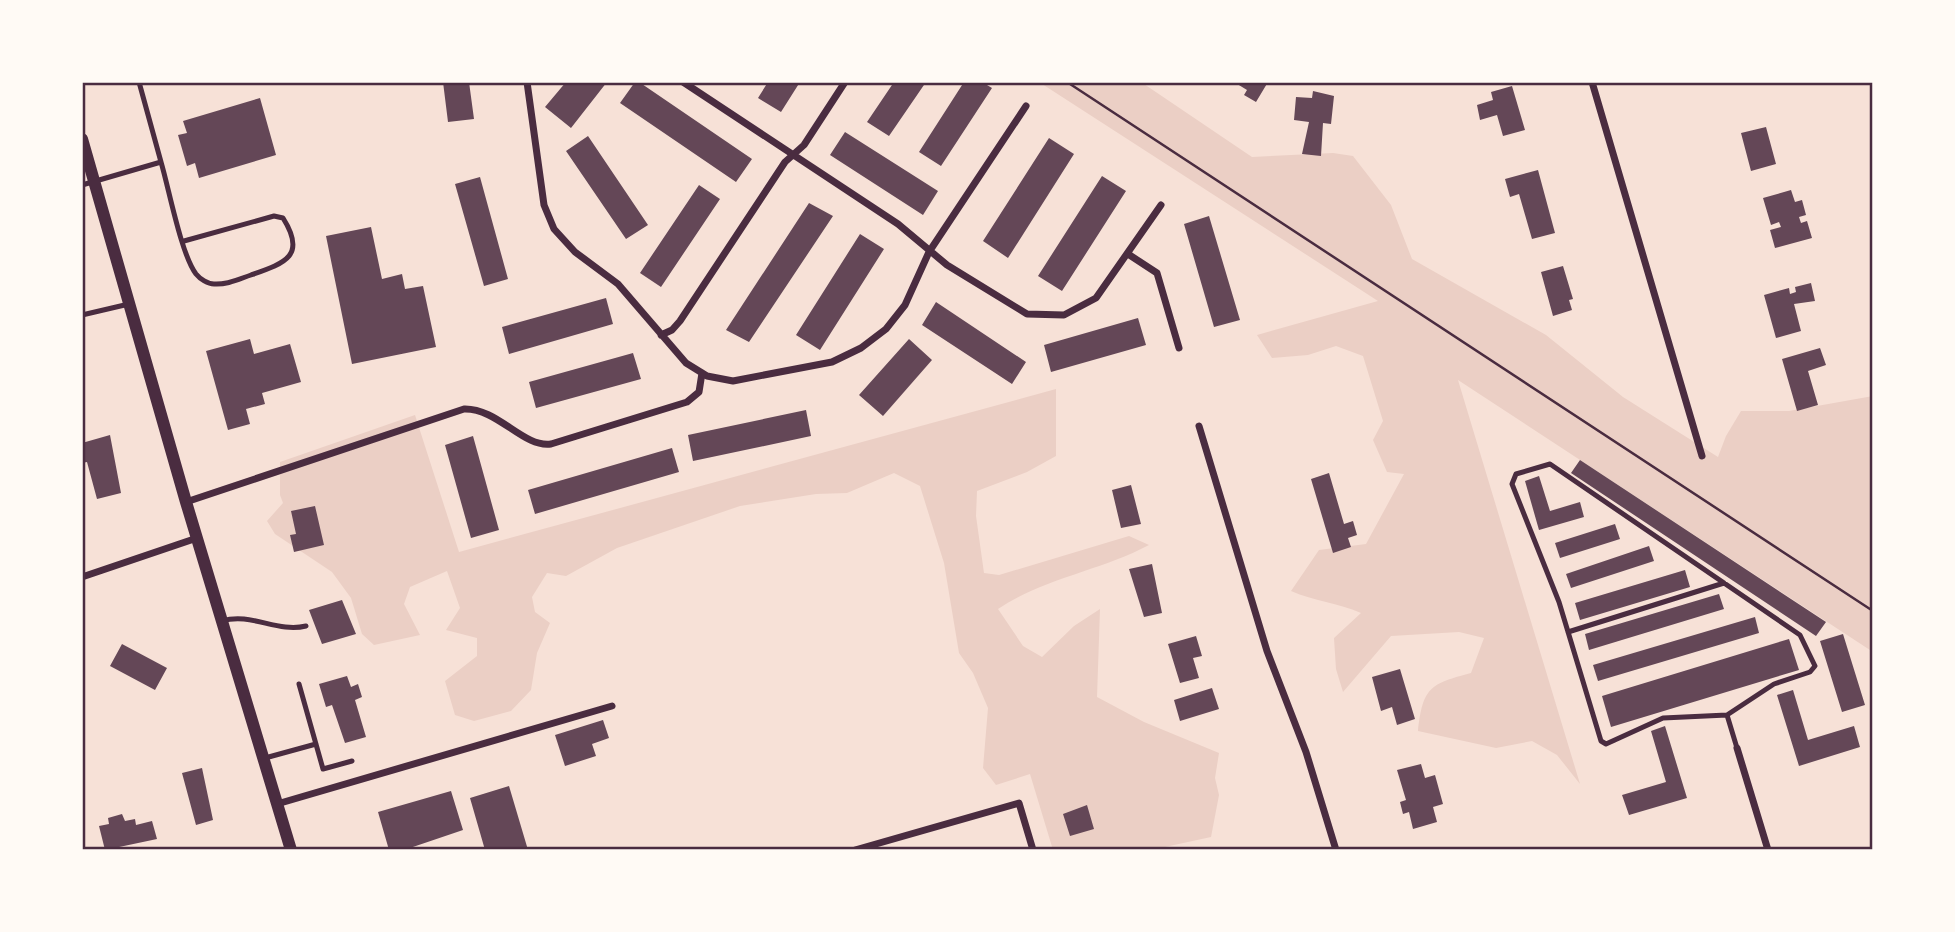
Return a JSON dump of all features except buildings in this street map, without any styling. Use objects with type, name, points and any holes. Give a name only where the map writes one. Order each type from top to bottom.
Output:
[{"type":"street","points":[[527,82],[544,205],[554,229],[575,252],[618,284],[676,355],[702,373],[728,381],[749,381],[824,364],[861,348],[886,329],[905,304],[929,252],[1026,106]]},
{"type":"street","points":[[683,82],[898,224],[929,252],[1013,309],[1027,314],[1049,317],[1071,313],[1090,303],[1106,287],[1161,205]]},
{"type":"street","points":[[661,335],[674,329],[680,321],[785,162],[804,145],[845,82]]},
{"type":"street","points":[[1592,82],[1702,456]]},
{"type":"street","points":[[82,139],[88,184],[129,304],[291,850]]},
{"type":"street","points":[[1128,254],[1157,273],[1179,348]]},
{"type":"street","points":[[186,502],[461,409],[488,412],[536,443],[551,444],[687,402],[699,392],[702,373]]},
{"type":"street","points":[[1199,426],[1267,651],[1306,752],[1336,850]]},
{"type":"street","points":[[82,578],[197,538]]},
{"type":"street","points":[[276,804],[612,706]]},
{"type":"street","points":[[1737,748],[1768,850]]},
{"type":"street","points":[[855,850],[1019,803],[1033,850]]},
{"type":"lane","points":[[139,82],[190,265],[198,277],[211,284],[224,284],[277,266],[287,260],[293,250],[293,235],[283,218],[274,216],[184,241]]},
{"type":"lane","points":[[88,184],[161,162]]},
{"type":"lane","points":[[82,315],[129,304]]},
{"type":"lane","points":[[1550,464],[1724,583],[1800,635],[1815,666],[1811,672],[1774,684],[1727,715],[1663,718],[1606,744],[1601,741],[1568,632],[1512,484],[1516,474],[1550,464]]},
{"type":"lane","points":[[1568,632],[1724,583]]},
{"type":"lane","points":[[222,621],[238,618],[285,628],[306,626]]},
{"type":"lane","points":[[299,684],[323,769],[352,761]]},
{"type":"lane","points":[[1727,715],[1737,748]]},
{"type":"lane","points":[[263,758],[316,744]]},
{"type":"path","points":[[1067,82],[1873,611]]},
{"type":"shaded area","points":[[1039,82],[1141,82],[1252,157],[1333,153],[1353,156],[1391,205],[1412,259],[1546,335],[1623,397],[1718,457],[1726,436],[1741,411],[1789,411],[1873,396],[1873,652],[1458,380],[1580,784],[1557,755],[1532,741],[1496,748],[1418,731],[1426,696],[1438,685],[1471,673],[1484,638],[1459,632],[1391,636],[1343,692],[1336,669],[1334,638],[1361,613],[1291,591],[1319,550],[1366,544],[1404,474],[1387,472],[1373,440],[1383,421],[1363,356],[1336,346],[1308,355],[1272,358],[1257,335],[1378,301]]},
{"type":"shaded area","points":[[1056,389],[1056,456],[1027,472],[977,491],[976,516],[984,573],[999,575],[1129,536],[1149,545],[1034,590],[998,609],[1023,646],[1042,657],[1074,626],[1100,609],[1097,697],[1144,722],[1219,753],[1215,778],[1219,795],[1211,837],[1151,850],[1053,850],[1030,774],[996,785],[983,768],[988,708],[973,673],[959,653],[944,563],[920,486],[894,473],[847,493],[816,494],[740,506],[617,548],[566,576],[547,573],[532,597],[535,612],[550,623],[537,653],[531,690],[511,711],[474,721],[455,715],[445,681],[477,656],[477,638],[446,630],[460,608],[447,571],[410,587],[404,604],[420,635],[374,645],[362,634],[351,598],[332,572],[275,534],[267,521],[283,503],[280,495],[280,462],[415,415],[459,552]]}]
